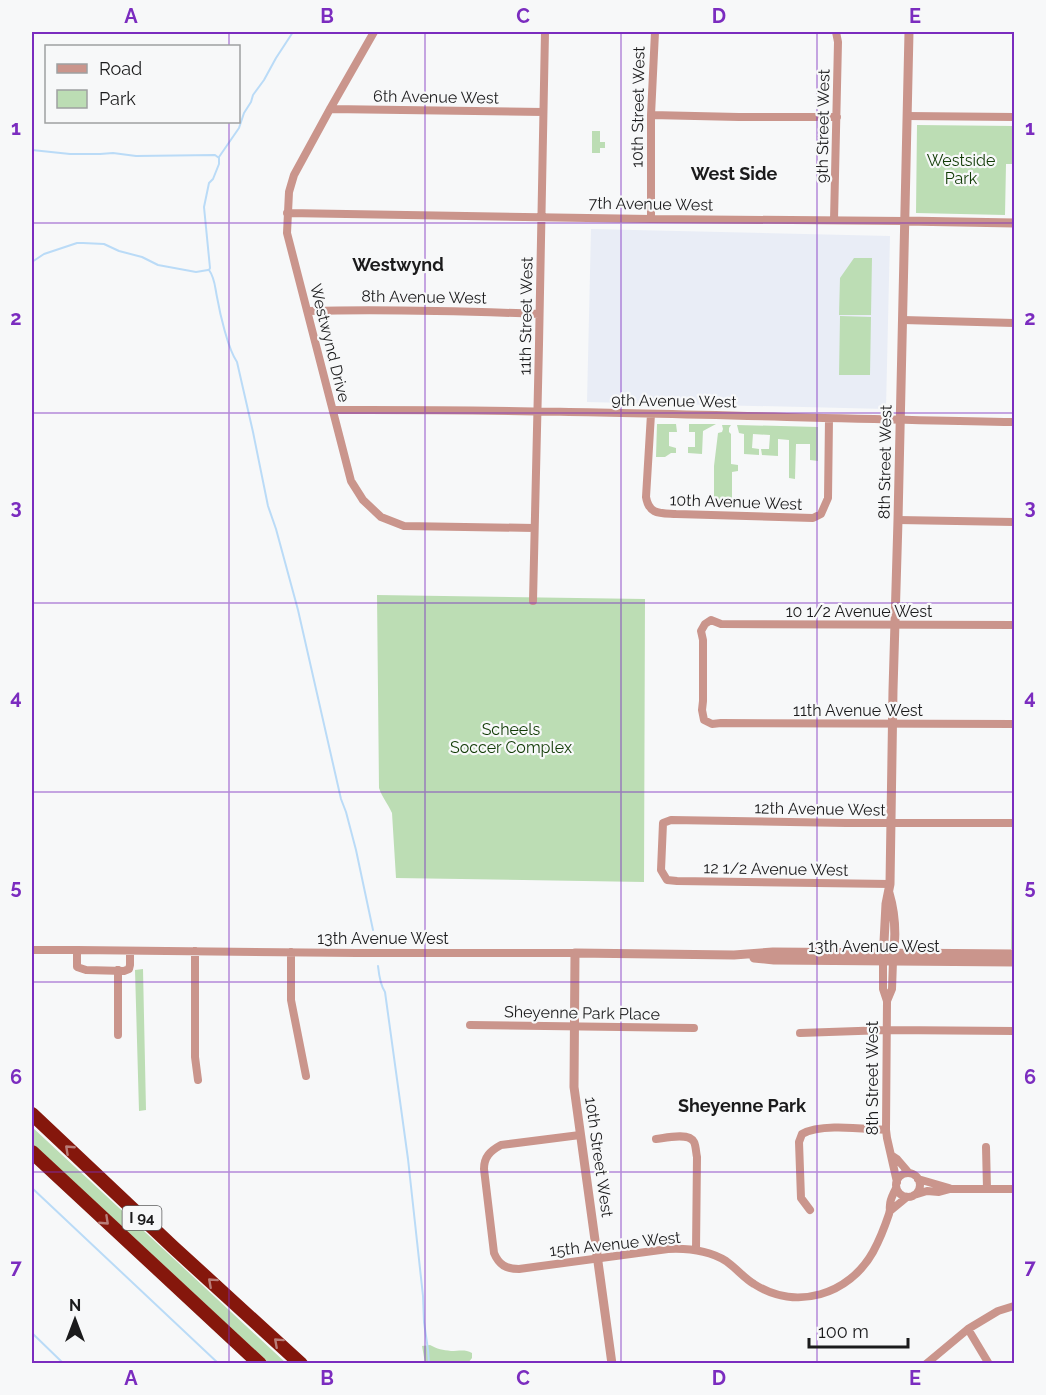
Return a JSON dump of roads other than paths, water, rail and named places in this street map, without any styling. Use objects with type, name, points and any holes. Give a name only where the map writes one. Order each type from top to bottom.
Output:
[{"type":"highway","name":"I 94","points":[[32,1114],[301,1364]]},
{"type":"highway","name":"I 94","points":[[32,1152],[260,1364]]},
{"type":"street","name":"Westwynd Drive","points":[[374,32],[294,176],[289,192],[287,213],[287,233],[351,481],[363,500],[381,517],[405,526],[534,528]]},
{"type":"street","name":"11th Street West","points":[[533,601],[545,32]]},
{"type":"street","name":"10th Street West","points":[[651,219],[651,115],[655,32]]},
{"type":"street","name":"9th Street West","points":[[834,220],[838,42],[836,32]]},
{"type":"street","name":"8th Street West","points":[[896,1185],[886,1130],[887,1001],[883,989],[892,903],[889,889],[892,723],[909,32]]},
{"type":"street","name":"6th Avenue West","points":[[330,109],[543,112]]},
{"type":"street","points":[[651,115],[837,117]]},
{"type":"street","points":[[907,116],[1014,117]]},
{"type":"street","name":"7th Avenue West","points":[[287,213],[1014,223]]},
{"type":"street","name":"8th Avenue West","points":[[308,311],[478,311],[539,314]]},
{"type":"street","points":[[903,320],[1014,323]]},
{"type":"street","name":"9th Avenue West","points":[[333,410],[538,411],[1014,422]]},
{"type":"street","name":"10th Avenue West","points":[[651,414],[646,497],[650,509],[657,513],[813,518],[821,514],[828,498],[829,419]]},
{"type":"street","points":[[898,520],[1014,522]]},
{"type":"street","name":"10 1/2 Avenue West","points":[[704,720],[701,631],[711,620],[721,624],[1014,625]]},
{"type":"street","name":"11th Avenue West","points":[[704,720],[712,724],[1014,724]]},
{"type":"street","name":"12th Avenue West","points":[[665,876],[661,870],[663,823],[671,820],[1014,823]]},
{"type":"street","name":"12 1/2 Avenue West","points":[[665,876],[667,880],[676,881],[889,889]]},
{"type":"street","points":[[77,950],[77,967],[80,969],[124,971],[129,969],[130,951]]},
{"type":"street","name":"13th Avenue West","points":[[32,951],[734,955],[773,952],[1014,962]]},
{"type":"street","points":[[195,951],[195,1057],[198,1080]]},
{"type":"street","points":[[291,952],[291,1000],[306,1076]]},
{"type":"street","name":"10th Street West","points":[[575,953],[574,1080],[612,1364]]},
{"type":"street","name":"13th Avenue West","points":[[888,957],[1014,954]]},
{"type":"street","points":[[118,970],[118,1035]]},
{"type":"street","name":"Sheyenne Park Place","points":[[470,1025],[693,1028]]},
{"type":"street","points":[[800,1033],[887,1030],[1014,1031]]},
{"type":"street","points":[[810,1210],[801,1198],[799,1142],[802,1134],[822,1128],[886,1130]]},
{"type":"street","name":"15th Avenue West","points":[[580,1134],[501,1145],[487,1156],[484,1169],[494,1253],[503,1266],[519,1269],[668,1249],[696,1250],[726,1261],[752,1283],[766,1291],[794,1298],[809,1296],[837,1288],[858,1272],[874,1251],[890,1211],[896,1185]]},
{"type":"street","points":[[656,1139],[685,1137],[694,1143],[697,1157],[696,1250]]},
{"type":"street","points":[[986,1147],[987,1188]]},
{"type":"street","name":"8th Street West","points":[[891,1155],[909,1173]]},
{"type":"street","points":[[950,1189],[918,1179],[909,1173],[901,1175],[896,1185],[900,1194],[911,1196],[927,1191],[939,1192],[950,1189],[1014,1189]]},
{"type":"street","points":[[911,1196],[920,1186],[918,1179]]},
{"type":"street","name":"15th Avenue West","points":[[890,1211],[911,1196]]},
{"type":"street","points":[[926,1364],[968,1329],[998,1311],[1014,1306]]},
{"type":"street","points":[[968,1329],[989,1364]]},
{"type":"waterway","points":[[293,32],[253,95],[239,128],[219,157],[219,164],[209,183],[204,207],[209,270],[214,280],[228,340],[237,362],[268,506],[298,610],[373,930]]},
{"type":"waterway","points":[[32,150],[70,154],[113,153],[136,156],[215,155],[219,158]]},
{"type":"waterway","points":[[32,262],[44,254],[83,243],[104,244],[158,265],[196,272],[208,270]]},
{"type":"waterway","points":[[378,966],[385,992],[408,1159],[429,1364]]},
{"type":"waterway","points":[[32,1188],[219,1364]]},
{"type":"waterway","points":[[32,1333],[64,1364]]},
{"type":"district","name":"West Side","points":[[734,173]]},
{"type":"district","name":"Westwynd","points":[[398,264]]},
{"type":"district","name":"Sheyenne Park","points":[[742,1105]]},
{"type":"park label","name":"Westside Park","points":[[961,169]]},
{"type":"park label","name":"Scheels Soccer Complex","points":[[511,738]]}]
